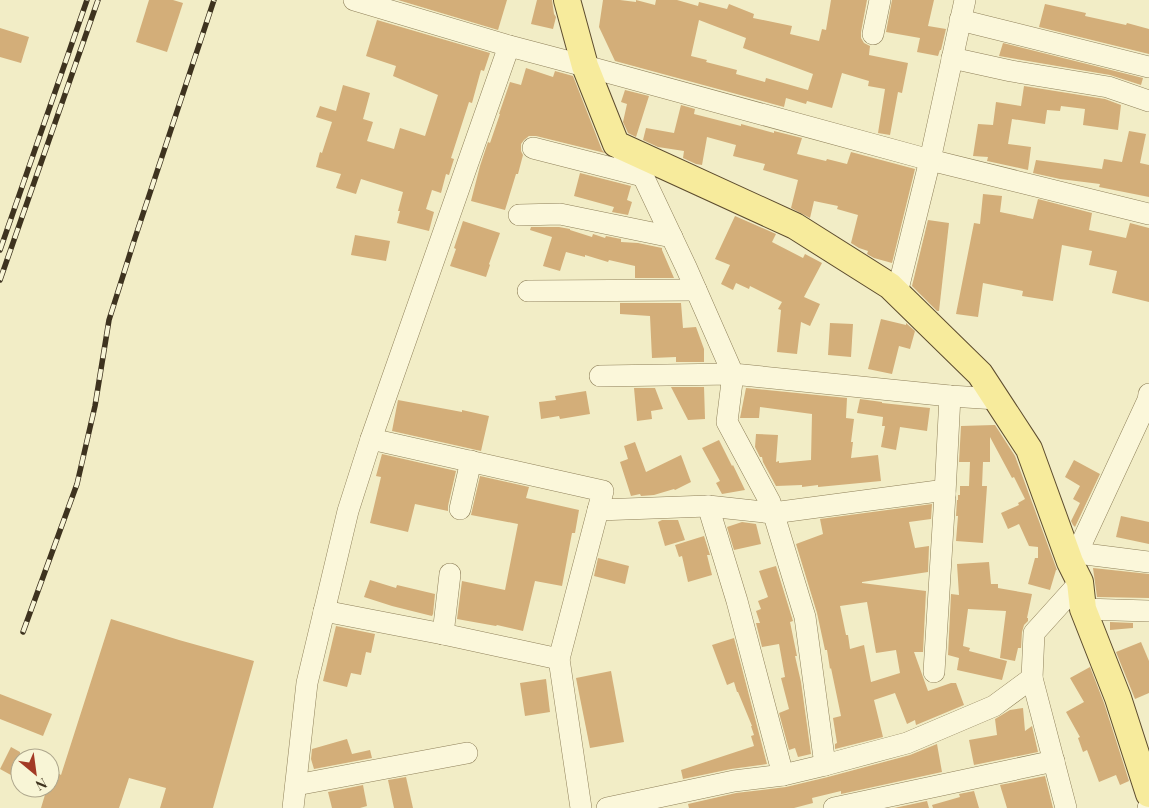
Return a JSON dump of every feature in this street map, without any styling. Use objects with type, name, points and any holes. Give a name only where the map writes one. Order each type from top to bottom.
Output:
[{"type":"main road","points":[[567,0],[585,66],[616,144],[795,226],[890,286],[980,374],[1029,449],[1076,566],[1083,609],[1118,698],[1149,794]]},
{"type":"street","points":[[354,0],[509,46],[930,160],[1149,214]]},
{"type":"street","points":[[873,34],[880,0]]},
{"type":"street","points":[[897,293],[930,160],[963,10],[1149,67]]},
{"type":"street","points":[[293,808],[307,683],[348,512],[371,439],[509,46]]},
{"type":"street","points":[[952,58],[1011,71],[1108,87],[1149,101]]},
{"type":"street","points":[[616,144],[643,176],[733,374],[727,422],[770,502],[805,617],[825,765]]},
{"type":"street","points":[[533,148],[643,176]]},
{"type":"street","points":[[519,215],[560,214],[672,237]]},
{"type":"street","points":[[528,291],[696,290]]},
{"type":"street","points":[[600,376],[733,374],[997,399]]},
{"type":"street","points":[[934,672],[950,396]]},
{"type":"street","points":[[1066,808],[1032,678],[1034,633],[1076,566],[1149,398]]},
{"type":"street","points":[[371,439],[603,491],[559,659],[581,808]]},
{"type":"street","points":[[460,510],[471,461]]},
{"type":"street","points":[[598,510],[708,506],[773,513],[938,491],[945,494]]},
{"type":"street","points":[[708,506],[737,601],[783,775]]},
{"type":"street","points":[[1076,566],[1149,562]]},
{"type":"street","points":[[443,634],[450,574]]},
{"type":"street","points":[[1083,609],[1149,611]]},
{"type":"street","points":[[324,611],[559,659]]},
{"type":"street","points":[[607,808],[734,782],[783,775],[907,743],[994,706],[1032,678]]},
{"type":"street","points":[[296,785],[467,753]]},
{"type":"street","points":[[834,808],[1054,761]]},
{"type":"building","points":[[149,0],[173,0],[183,3],[167,52],[136,42]]},
{"type":"building","points":[[398,0],[507,0],[498,30]]},
{"type":"building","points":[[537,0],[552,0],[556,17],[553,29],[531,24]]},
{"type":"building","points":[[603,0],[636,2],[636,0],[655,5],[656,0],[677,0],[698,6],[699,2],[727,9],[729,4],[754,14],[753,18],[792,26],[790,34],[819,41],[822,29],[826,30],[831,0],[867,0],[861,38],[864,43],[870,46],[869,55],[908,63],[902,93],[898,92],[890,135],[878,133],[885,89],[868,86],[869,81],[842,73],[832,108],[807,101],[806,104],[786,98],[784,107],[615,61],[599,27]],"holes":[[[699,20],[746,38],[743,48],[813,74],[808,90],[766,78],[765,82],[736,74],[737,70],[691,56]]]},
{"type":"building","points":[[892,0],[934,0],[928,26],[946,29],[938,56],[917,52],[920,38],[886,32]]},
{"type":"building","points":[[1045,4],[1086,13],[1085,16],[1126,25],[1127,23],[1149,29],[1149,54],[1039,27]]},
{"type":"building","points":[[377,20],[490,53],[484,71],[481,70],[472,103],[469,102],[451,158],[454,159],[449,175],[446,174],[441,193],[432,190],[426,209],[434,212],[429,231],[397,223],[403,192],[361,179],[356,194],[336,188],[341,174],[316,167],[332,122],[316,117],[320,106],[336,111],[343,85],[370,93],[363,119],[373,122],[367,141],[394,149],[400,128],[425,136],[438,95],[393,76],[396,66],[366,56]]},
{"type":"building","points":[[0,28],[29,37],[21,63],[0,57]]},
{"type":"building","points":[[1003,43],[1143,78],[1141,85],[1110,75],[999,56]]},
{"type":"building","points":[[526,68],[553,77],[555,71],[573,76],[602,150],[605,153],[536,136],[529,136],[521,144],[523,155],[505,210],[471,201],[480,166],[488,142],[490,143],[510,82],[521,85]]},
{"type":"building","points":[[1024,86],[1105,99],[1121,105],[1118,130],[1083,125],[1085,109],[1061,106],[1060,111],[1047,110],[1045,124],[1012,119],[1008,144],[1031,147],[1028,170],[987,161],[988,157],[973,156],[978,124],[993,125],[996,102],[1021,106]]},
{"type":"building","points":[[625,90],[649,96],[636,137],[628,133],[623,122],[627,104],[621,102]]},
{"type":"building","points":[[681,105],[695,109],[694,114],[741,126],[741,124],[802,138],[797,154],[847,164],[851,152],[915,169],[892,263],[874,258],[867,254],[868,251],[851,243],[858,215],[837,209],[838,206],[814,201],[810,218],[791,208],[798,180],[763,170],[765,164],[733,156],[736,145],[707,137],[702,165],[683,158],[684,151],[658,147],[643,140],[646,128],[674,133]]},
{"type":"building","points":[[1129,131],[1146,134],[1140,163],[1149,165],[1149,197],[1099,187],[1100,184],[1060,179],[1033,173],[1036,160],[1102,169],[1104,159],[1122,162]]},
{"type":"building","points":[[580,173],[631,186],[627,200],[632,202],[628,215],[612,212],[614,207],[574,196]]},
{"type":"building","points":[[983,194],[1002,196],[1000,212],[1033,219],[1038,199],[1092,213],[1089,230],[1126,238],[1130,223],[1149,228],[1149,302],[1112,293],[1117,271],[1089,265],[1092,251],[1062,245],[1053,301],[1022,296],[1023,291],[983,283],[978,317],[956,314],[974,223],[980,224]]},
{"type":"building","points":[[735,216],[776,234],[772,242],[803,258],[805,254],[822,263],[804,297],[820,304],[810,326],[801,322],[797,354],[777,352],[781,310],[778,309],[782,302],[750,286],[749,289],[736,283],[733,290],[721,284],[730,265],[715,259]]},
{"type":"building","points":[[928,220],[949,223],[939,311],[912,286]]},
{"type":"building","points":[[463,221],[500,233],[486,277],[450,266]]},
{"type":"building","points":[[531,227],[559,227],[592,237],[593,234],[605,238],[606,236],[621,239],[621,242],[662,248],[674,278],[635,278],[635,266],[566,252],[560,271],[543,266],[552,237],[530,230]]},
{"type":"building","points":[[355,235],[390,241],[386,261],[351,255]]},
{"type":"building","points":[[620,303],[681,303],[683,328],[696,327],[704,349],[704,362],[676,362],[676,357],[652,358],[650,316],[620,314]]},
{"type":"building","points":[[881,319],[906,325],[906,323],[915,331],[910,349],[899,346],[892,374],[868,369]]},
{"type":"building","points":[[830,323],[853,324],[851,357],[828,355]]},
{"type":"building","points":[[671,387],[704,387],[705,419],[688,420]]},
{"type":"building","points":[[634,388],[655,388],[663,409],[651,411],[652,419],[637,421]]},
{"type":"building","points":[[746,388],[847,398],[846,418],[854,419],[851,458],[878,455],[881,481],[818,487],[818,485],[802,487],[802,485],[776,486],[755,447],[756,434],[778,435],[776,462],[811,460],[812,414],[760,407],[759,418],[740,418]]},
{"type":"building","points":[[586,391],[590,414],[560,419],[559,416],[541,419],[539,402],[556,400],[555,396]]},
{"type":"building","points":[[860,399],[930,408],[927,431],[900,427],[896,450],[881,447],[885,426],[882,426],[883,417],[857,413]]},
{"type":"building","points":[[398,400],[489,416],[481,451],[392,431]]},
{"type":"building","points":[[995,425],[1015,456],[1057,570],[1050,590],[1028,584],[1035,558],[1038,558],[1038,547],[1029,546],[1019,524],[1008,529],[1001,513],[1019,505],[1018,503],[1025,499],[990,437],[990,462],[983,462],[982,486],[987,486],[983,543],[956,541],[957,500],[958,495],[960,495],[960,486],[969,486],[970,462],[959,462],[961,426]]},
{"type":"building","points":[[719,440],[745,490],[722,494],[716,483],[720,481],[702,448]]},
{"type":"building","points":[[635,442],[646,472],[681,455],[691,482],[675,490],[654,495],[641,496],[640,494],[631,496],[620,462],[628,459],[624,446]]},
{"type":"building","points":[[382,454],[456,471],[448,511],[415,504],[408,532],[370,523],[381,477],[376,476]]},
{"type":"building","points":[[1074,460],[1100,474],[1075,527],[1071,521],[1080,503],[1073,499],[1080,486],[1065,477]]},
{"type":"building","points":[[480,476],[529,487],[526,498],[579,510],[575,533],[572,533],[562,586],[535,581],[523,631],[457,619],[462,581],[505,590],[518,524],[471,515]]},
{"type":"building","points":[[932,504],[931,519],[909,522],[915,548],[929,546],[928,572],[862,583],[926,591],[923,652],[914,652],[928,691],[956,683],[964,705],[916,725],[915,720],[907,724],[895,693],[874,700],[883,737],[835,749],[835,744],[837,743],[833,718],[841,716],[827,650],[825,650],[817,613],[796,544],[823,534],[820,519]],"holes":[[[867,602],[876,653],[896,650],[900,673],[871,682],[864,645],[850,649],[840,606]]]},
{"type":"building","points":[[1121,516],[1149,522],[1149,544],[1116,537]]},
{"type":"building","points":[[662,520],[678,520],[685,540],[665,546],[658,522]]},
{"type":"building","points":[[742,522],[756,524],[761,544],[734,550],[727,527]]},
{"type":"building","points":[[704,536],[710,555],[707,555],[712,575],[688,582],[682,556],[679,557],[675,545]]},
{"type":"building","points":[[598,558],[629,566],[625,584],[594,576]]},
{"type":"building","points":[[989,562],[991,584],[998,584],[998,588],[1032,594],[1028,621],[1024,625],[1021,648],[1018,648],[1015,661],[1000,658],[1006,611],[968,609],[963,646],[970,648],[969,651],[1007,661],[1002,680],[957,670],[959,658],[948,655],[951,594],[959,595],[957,564]]},
{"type":"building","points":[[776,566],[793,621],[790,622],[797,656],[795,656],[801,682],[811,754],[798,757],[795,748],[789,750],[779,713],[789,709],[781,678],[785,677],[779,644],[762,647],[756,623],[760,623],[756,611],[761,609],[758,601],[768,597],[759,571]]},
{"type":"building","points":[[1093,568],[1149,574],[1149,598],[1097,597]]},
{"type":"building","points":[[370,580],[396,588],[397,585],[435,594],[432,616],[364,597]]},
{"type":"building","points":[[111,619],[254,661],[213,808],[160,808],[166,788],[129,778],[119,808],[41,808],[44,798],[60,798],[61,775]]},
{"type":"building","points":[[1110,622],[1133,623],[1133,628],[1110,630]]},
{"type":"building","points":[[336,626],[375,634],[371,653],[366,652],[361,675],[351,673],[347,687],[323,681]]},
{"type":"building","points":[[734,638],[767,764],[683,779],[681,770],[754,746],[751,736],[754,735],[752,726],[734,682],[727,685],[712,645]]},
{"type":"building","points":[[1141,642],[1149,661],[1149,693],[1135,699],[1116,652]]},
{"type":"building","points":[[1090,667],[1104,703],[1129,781],[1120,785],[1116,775],[1099,782],[1087,750],[1083,752],[1078,738],[1080,737],[1066,712],[1084,702],[1070,678]]},
{"type":"building","points":[[611,671],[624,742],[590,748],[576,678]]},
{"type":"building","points":[[546,679],[550,712],[525,716],[520,683]]},
{"type":"building","points":[[0,694],[52,714],[43,736],[0,719]]},
{"type":"building","points":[[1023,708],[1025,731],[1032,726],[1038,752],[974,765],[969,740],[997,735],[995,719],[1010,710]]},
{"type":"building","points":[[347,739],[352,754],[370,750],[372,758],[314,769],[311,759],[312,749]]},
{"type":"building","points":[[937,744],[942,772],[841,794],[841,791],[812,798],[813,803],[794,808],[689,808],[688,804],[736,793],[786,787],[828,777],[910,755]]},
{"type":"building","points":[[10,749],[10,774],[0,769]]},
{"type":"building","points":[[1045,776],[1053,808],[1007,808],[1000,785]]},
{"type":"building","points":[[406,777],[413,808],[394,808],[388,780]]},
{"type":"building","points":[[363,785],[367,806],[360,808],[332,808],[328,792]]},
{"type":"building","points":[[974,791],[979,808],[933,808],[932,805],[960,797],[959,794]]},
{"type":"building","points":[[927,801],[929,808],[894,808]]},
{"type":"railway","points":[[0,250],[87,0]]},
{"type":"railway","points":[[0,280],[98,0]]},
{"type":"railway","points":[[23,632],[77,484],[95,406],[109,320],[214,0]]}]
